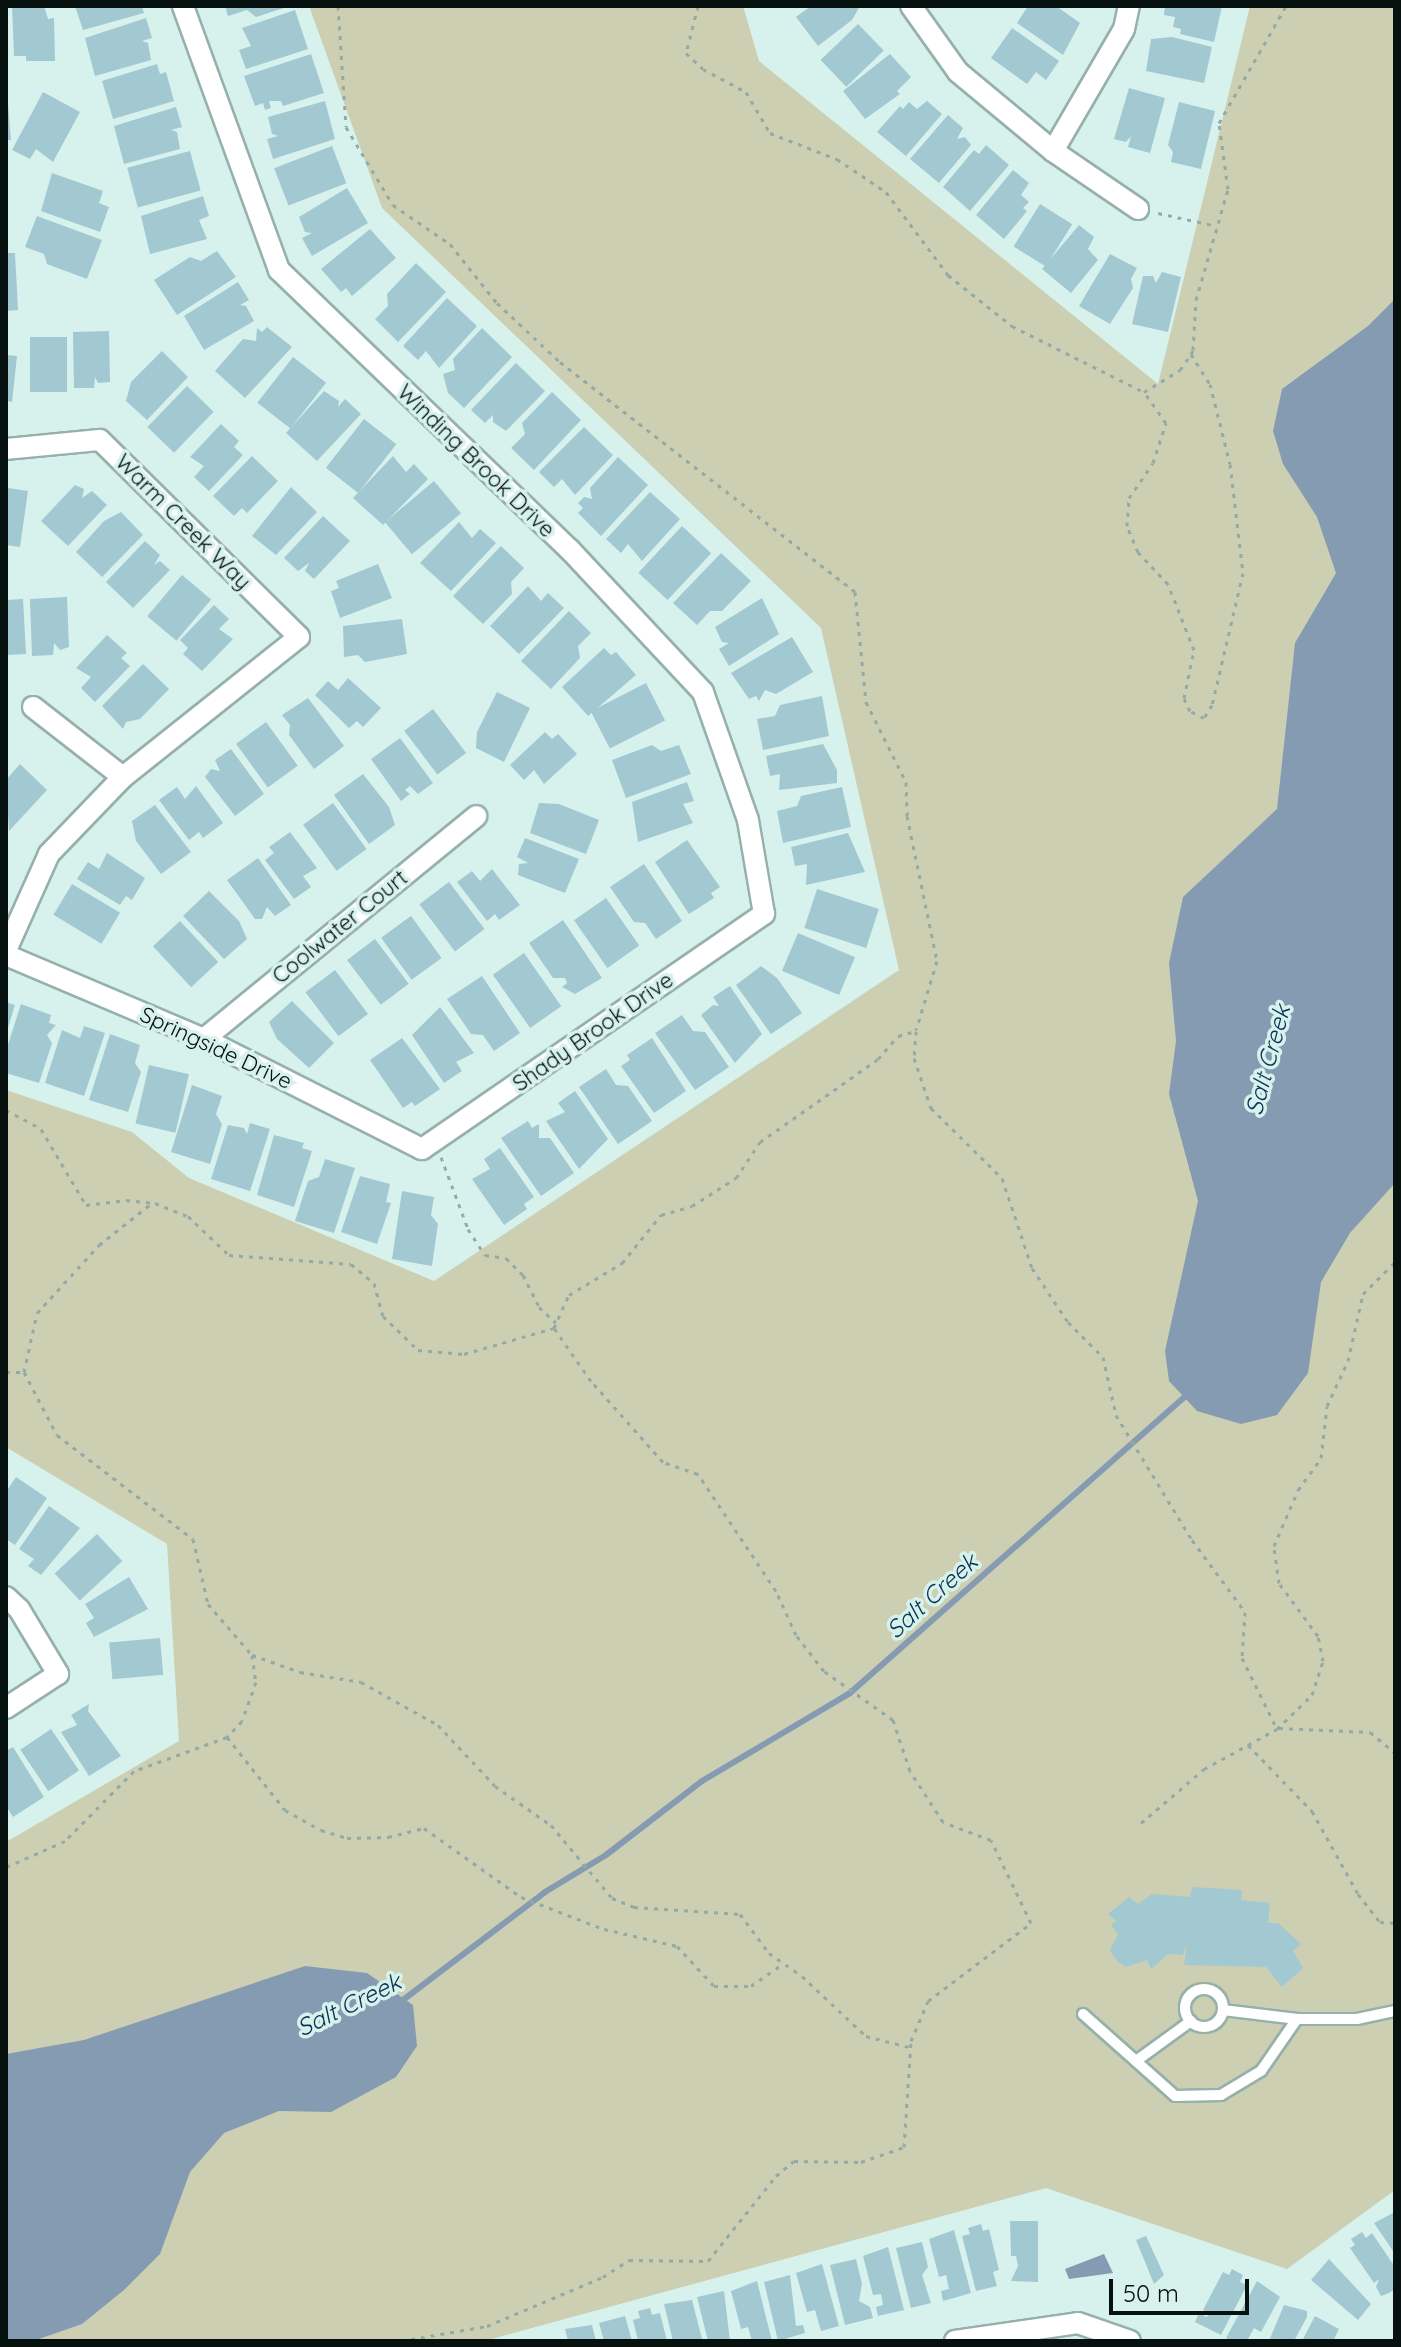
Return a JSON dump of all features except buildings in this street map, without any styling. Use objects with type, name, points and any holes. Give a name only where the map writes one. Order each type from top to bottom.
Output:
[{"type":"street","name":"Winding Brook Drive","points":[[183,6],[279,270],[570,550],[703,692],[748,820],[764,914]]},
{"type":"street","points":[[911,6],[958,72],[1053,151],[1138,209]]},
{"type":"street","points":[[1053,151],[1124,29],[1129,6]]},
{"type":"street","name":"Warm Creek Way","points":[[6,449],[100,440],[299,637],[123,777]]},
{"type":"street","points":[[6,952],[49,854],[123,777],[33,707]]},
{"type":"street","name":"Coolwater Court","points":[[204,1039],[476,816]]},
{"type":"street","name":"Shady Brook Drive","points":[[428,1145],[764,914]]},
{"type":"street","name":"Springside Drive","points":[[6,952],[204,1039],[428,1145]]},
{"type":"street","points":[[6,1597],[19,1609],[58,1674],[6,1708]]},
{"type":"street","points":[[955,2341],[1078,2323],[1130,2341]]},
{"type":"lane","points":[[1191,2021],[1186,2004],[1198,1990],[1216,1993],[1223,2010]]},
{"type":"lane","points":[[1223,2010],[1297,2019],[1357,2019],[1395,2011]]},
{"type":"lane","points":[[1191,2021],[1208,2026],[1223,2010]]},
{"type":"lane","points":[[1083,2014],[1175,2096],[1221,2095],[1261,2071],[1297,2019]]},
{"type":"lane","points":[[1136,2061],[1191,2021]]},
{"type":"path","points":[[338,6],[346,127],[393,205],[450,244],[497,303],[560,362],[855,592],[866,702],[906,782],[907,816],[937,961],[916,1031],[914,1058],[931,1108],[1002,1178],[1032,1268],[1068,1322],[1103,1357],[1110,1370],[1108,1394],[1116,1415],[1192,1540],[1245,1612],[1242,1658],[1277,1729]]},
{"type":"path","points":[[698,6],[686,53],[703,69],[746,92],[770,133],[837,159],[886,192],[948,275],[1012,326],[1144,392],[1166,423],[1153,463],[1129,498],[1127,526],[1138,552],[1168,584],[1194,650],[1184,698],[1190,711],[1204,718],[1212,705],[1243,573],[1230,464],[1210,384],[1191,354]]},
{"type":"path","points":[[1144,392],[1180,370],[1191,354],[1196,300],[1228,189],[1219,123],[1286,6]]},
{"type":"path","points":[[1138,209],[1217,226]]},
{"type":"path","points":[[6,1110],[41,1129],[86,1205],[152,1203],[188,1216],[229,1255],[351,1264],[374,1283],[383,1316],[418,1350],[464,1354],[555,1325],[569,1295],[622,1263],[661,1215],[692,1206],[736,1178],[760,1142],[878,1059],[898,1036],[916,1031]]},
{"type":"path","points":[[401,2341],[487,2326],[603,2277],[629,2260],[708,2261],[776,2176],[794,2161],[861,2162],[904,2147],[911,2041],[928,2001],[1031,1923],[991,1840],[943,1822],[910,1771],[893,1720],[871,1700],[824,1671],[698,1474],[663,1462],[591,1381],[555,1325],[539,1307],[523,1275],[506,1258],[485,1255],[468,1229],[428,1145]]},
{"type":"path","points":[[152,1203],[99,1245],[37,1313],[24,1372],[57,1435],[193,1539],[208,1604],[252,1655],[300,1672],[361,1682],[438,1725],[495,1786],[551,1825],[612,1898],[634,1907],[740,1914],[769,1953],[866,2036],[909,2047]]},
{"type":"path","points":[[1141,1823],[1204,1769],[1277,1729],[1312,1695],[1323,1661],[1318,1636],[1279,1583],[1274,1546],[1298,1490],[1321,1458],[1327,1406],[1348,1361],[1363,1294],[1395,1262]]},
{"type":"path","points":[[6,1372],[24,1372]]},
{"type":"path","points":[[6,1867],[65,1841],[134,1771],[227,1737],[242,1721],[256,1682],[252,1655]]},
{"type":"path","points":[[1277,1729],[1370,1732],[1395,1753]]},
{"type":"path","points":[[227,1737],[285,1810],[321,1830],[347,1838],[388,1837],[424,1828],[521,1897],[604,1929],[677,1946],[714,1986],[751,1986],[783,1963]]},
{"type":"path","points":[[1248,1745],[1312,1811],[1358,1894],[1380,1922],[1395,1923]]},
{"type":"green space","points":[[309,6],[743,6],[759,61],[1158,384],[1250,6],[1395,6],[1395,2190],[1287,2269],[1046,2188],[484,2341],[6,2341],[6,1842],[179,1741],[167,1544],[6,1447],[6,1090],[132,1132],[189,1178],[434,1281],[899,970],[821,628],[382,208]]},
{"type":"water","points":[[1395,299],[1395,1183],[1350,1233],[1321,1282],[1308,1373],[1277,1415],[1241,1424],[1197,1411],[1169,1381],[1165,1351],[1198,1201],[1169,1094],[1176,1041],[1169,963],[1183,897],[1277,809],[1295,643],[1336,573],[1317,517],[1283,464],[1273,431],[1282,389],[1368,326]]},
{"type":"water","points":[[305,1966],[367,1973],[413,2005],[417,2046],[396,2077],[331,2112],[279,2111],[224,2133],[190,2172],[160,2254],[124,2290],[82,2324],[33,2341],[6,2341],[6,2054],[84,2040]]},
{"type":"water","points":[[1104,2254],[1113,2273],[1069,2279],[1065,2269]]},
{"type":"waterway","name":"Salt Creek","points":[[399,2003],[545,1892],[606,1855],[702,1781],[850,1693],[1189,1393]]}]
